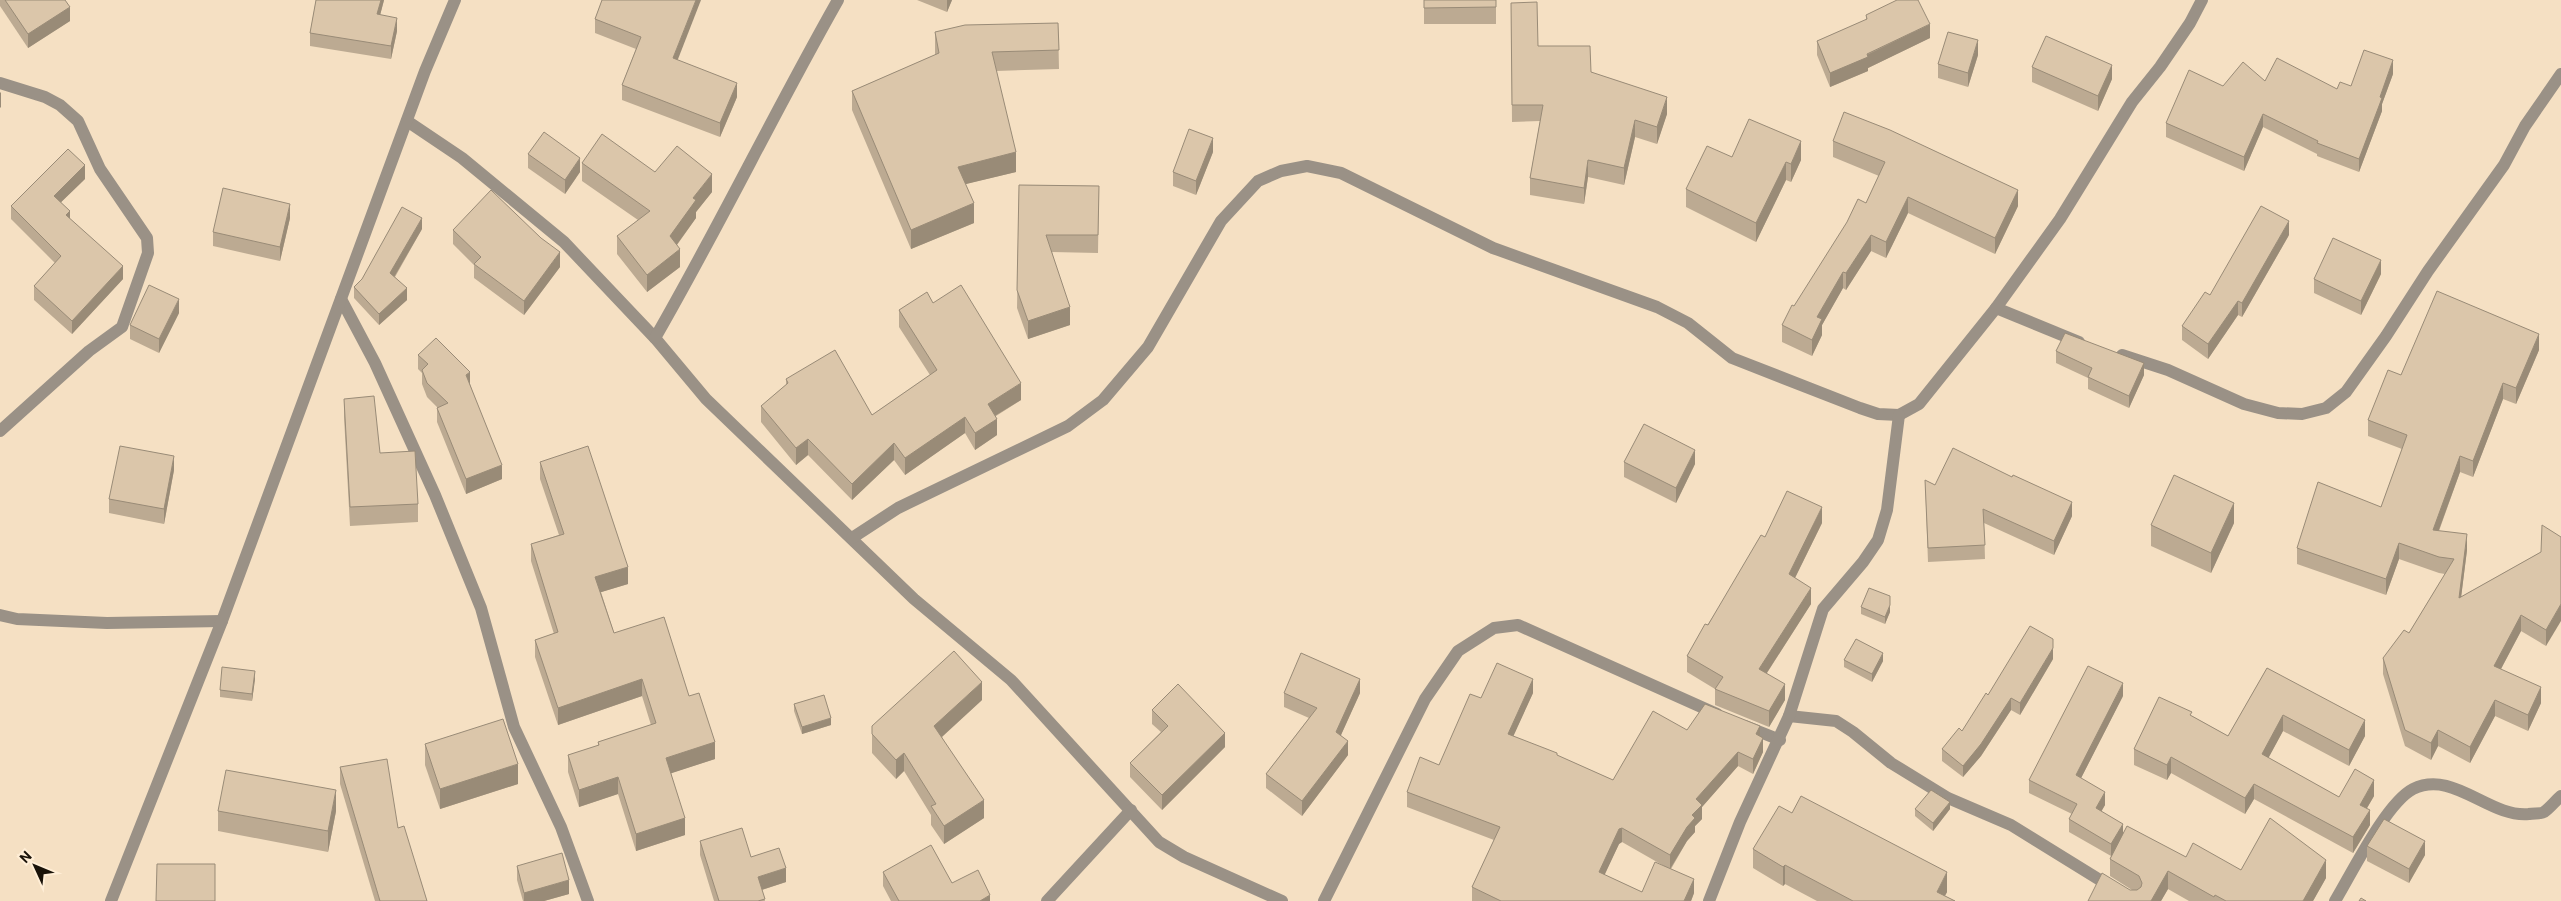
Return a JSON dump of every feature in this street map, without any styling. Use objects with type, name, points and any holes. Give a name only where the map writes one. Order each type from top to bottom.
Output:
[{"type":"street","points":[[111,901],[222,620],[407,121],[455,0]]},
{"type":"street","points":[[655,338],[700,260],[774,116],[838,0]]},
{"type":"street","points":[[852,538],[898,508],[1068,426],[1103,400],[1148,347],[1221,221],[1236,203],[1258,181],[1281,171],[1307,166],[1341,174],[1493,248],[1657,307],[1688,322],[1732,358],[1860,408],[1878,414],[1899,415],[1919,404],[1996,308],[2060,219],[2132,102],[2160,67],[2202,0]]},
{"type":"street","points":[[2106,351],[2168,370],[2244,404],[2278,413],[2302,414],[2326,408],[2346,392],[2386,336],[2428,271],[2504,165],[2525,126],[2561,74]]},
{"type":"street","points":[[0,83],[45,97],[60,105],[78,122],[100,170],[147,238],[148,253],[122,326],[89,351],[0,431]]},
{"type":"street","points":[[407,121],[462,158],[564,242],[655,338],[706,399],[914,599],[1011,680],[1159,842],[1184,857],[1282,901]]},
{"type":"street","points":[[341,299],[376,363],[435,495],[481,608],[514,727],[561,827],[588,901]]},
{"type":"street","points":[[1996,308],[2088,345]]},
{"type":"street","points":[[1709,901],[1740,822],[1790,716],[1823,609],[1863,562],[1878,540],[1887,510],[1899,415]]},
{"type":"street","points":[[0,615],[17,619],[107,622],[222,620]]},
{"type":"street","points":[[1324,901],[1425,698],[1458,650],[1494,628],[1518,625],[1652,687],[1780,740]]},
{"type":"street","points":[[1790,716],[1836,721],[1853,732],[1891,763],[1948,798],[2010,825],[2134,901]]},
{"type":"street","points":[[2335,901],[2391,810],[2412,789],[2429,783],[2450,786],[2494,808],[2520,815],[2544,812],[2561,796]]},
{"type":"street","points":[[1047,901],[1131,810]]},
{"type":"building","points":[[5,0],[65,0],[70,7],[28,34]]},
{"type":"building","points":[[316,0],[381,0],[377,14],[397,18],[391,46],[310,33]]},
{"type":"building","points":[[602,0],[696,0],[673,58],[737,83],[720,123],[622,85],[641,37],[595,19]]},
{"type":"building","points":[[1424,0],[1496,0],[1496,7],[1424,8]]},
{"type":"building","points":[[1897,0],[1918,0],[1930,24],[1867,54],[1868,57],[1830,73],[1817,41],[1867,19],[1866,15]]},
{"type":"building","points":[[1537,2],[1538,46],[1590,46],[1591,72],[1667,97],[1657,127],[1635,120],[1624,168],[1588,160],[1584,188],[1530,178],[1543,105],[1512,105],[1511,3]]},
{"type":"building","points":[[1058,23],[1059,50],[992,52],[1016,152],[958,167],[974,203],[911,230],[852,91],[939,53],[935,32],[965,25]]},
{"type":"building","points":[[1948,32],[1978,40],[1968,73],[1938,64]]},
{"type":"building","points":[[2046,36],[2112,65],[2098,96],[2032,67]]},
{"type":"building","points":[[2364,50],[2393,60],[2380,97],[2382,98],[2359,159],[2317,143],[2318,141],[2263,114],[2244,157],[2166,123],[2189,70],[2223,86],[2243,62],[2265,81],[2277,58],[2337,89],[2340,82],[2351,86]]},
{"type":"building","points":[[1844,112],[1890,130],[2018,190],[1995,238],[1908,197],[1886,242],[1871,235],[1846,273],[1843,272],[1817,317],[1822,319],[1812,340],[1782,325],[1792,305],[1794,306],[1847,222],[1858,199],[1866,203],[1885,162],[1833,141]]},
{"type":"building","points":[[1749,119],[1801,141],[1791,164],[1786,162],[1756,223],[1686,189],[1707,146],[1732,157]]},
{"type":"building","points":[[1189,129],[1213,138],[1196,181],[1173,172]]},
{"type":"building","points":[[544,132],[580,158],[565,180],[528,154]]},
{"type":"building","points":[[602,134],[655,172],[677,146],[712,174],[693,198],[696,200],[670,236],[680,249],[647,275],[617,236],[650,211],[582,163]]},
{"type":"building","points":[[68,149],[85,165],[54,196],[70,211],[66,215],[123,266],[72,321],[34,286],[61,256],[11,206]]},
{"type":"building","points":[[1019,185],[1099,186],[1098,235],[1046,235],[1070,307],[1028,321],[1017,290]]},
{"type":"building","points":[[223,188],[290,204],[280,247],[213,232]]},
{"type":"building","points":[[491,190],[541,238],[560,252],[524,301],[474,264],[481,257],[453,230]]},
{"type":"building","points":[[2261,206],[2289,221],[2242,303],[2238,301],[2208,344],[2182,326],[2205,292],[2210,295]]},
{"type":"building","points":[[402,207],[422,218],[390,273],[407,288],[379,314],[354,287],[362,279]]},
{"type":"building","points":[[2333,238],[2381,260],[2361,301],[2314,279]]},
{"type":"building","points":[[149,285],[179,299],[159,339],[130,325]]},
{"type":"building","points":[[961,285],[1021,383],[988,404],[997,419],[975,433],[965,417],[905,458],[894,443],[852,484],[808,439],[796,448],[761,406],[788,383],[786,379],[835,350],[872,415],[937,370],[899,310],[927,292],[933,303]]},
{"type":"building","points":[[2437,291],[2539,334],[2516,388],[2503,383],[2473,461],[2460,456],[2433,530],[2467,534],[2459,598],[2541,552],[2542,525],[2561,537],[2561,604],[2546,630],[2521,615],[2494,666],[2541,687],[2528,715],[2495,700],[2470,747],[2438,730],[2431,743],[2405,730],[2383,658],[2404,630],[2409,633],[2454,559],[2439,557],[2399,543],[2386,579],[2297,548],[2318,482],[2381,507],[2407,435],[2368,420],[2388,370],[2401,375]]},
{"type":"building","points":[[2065,333],[2144,363],[2129,396],[2088,377],[2092,368],[2056,351]]},
{"type":"building","points":[[436,338],[470,372],[466,375],[502,465],[466,479],[437,408],[448,403],[427,383],[422,370],[428,364],[418,355]]},
{"type":"building","points":[[374,396],[380,453],[415,451],[418,504],[350,507],[344,399]]},
{"type":"building","points":[[1644,424],[1695,450],[1676,488],[1624,462]]},
{"type":"building","points":[[120,446],[174,456],[164,509],[109,499]]},
{"type":"building","points":[[588,446],[628,567],[595,577],[614,633],[664,617],[689,696],[699,693],[715,742],[666,758],[685,818],[636,834],[618,777],[579,790],[568,755],[599,745],[598,742],[656,723],[642,679],[558,708],[535,640],[558,632],[531,544],[564,534],[540,462]]},
{"type":"building","points":[[1953,448],[2012,477],[2013,475],[2072,502],[2054,541],[1983,509],[1985,545],[1928,548],[1925,480],[1935,485]]},
{"type":"building","points":[[2174,475],[2234,503],[2211,553],[2151,525]]},
{"type":"building","points":[[1787,491],[1822,507],[1789,574],[1811,588],[1759,669],[1785,684],[1769,711],[1715,689],[1723,677],[1687,656],[1705,624],[1708,625],[1761,535],[1765,537]]},
{"type":"building","points":[[1869,588],[1890,596],[1890,605],[1885,617],[1861,607]]},
{"type":"building","points":[[2030,626],[2053,639],[2053,648],[2020,703],[2011,698],[1981,744],[1963,766],[1942,749],[1959,728],[1962,731],[1986,693],[1988,695]]},
{"type":"building","points":[[1856,639],[1883,653],[1872,674],[1844,660]]},
{"type":"building","points":[[954,651],[982,682],[934,726],[984,800],[944,826],[931,806],[936,804],[904,753],[896,760],[872,734],[872,726]]},
{"type":"building","points":[[1301,653],[1360,679],[1336,732],[1348,741],[1302,801],[1266,774],[1317,708],[1284,693]]},
{"type":"building","points":[[1497,663],[1533,679],[1508,734],[1557,753],[1557,755],[1613,780],[1653,711],[1687,730],[1705,704],[1760,726],[1756,734],[1763,738],[1753,759],[1738,752],[1696,799],[1702,805],[1692,815],[1695,818],[1687,827],[1670,855],[1622,828],[1619,829],[1599,872],[1642,892],[1655,862],[1694,879],[1684,901],[1501,901],[1472,887],[1500,827],[1407,792],[1420,757],[1439,765],[1470,694],[1481,698]]},
{"type":"building","points":[[2088,666],[2123,683],[2076,775],[2105,792],[2096,808],[2123,824],[2111,844],[2069,819],[2077,804],[2029,780]]},
{"type":"building","points":[[222,667],[255,671],[252,694],[220,690]]},
{"type":"building","points":[[2267,668],[2365,720],[2349,750],[2283,715],[2262,754],[2339,797],[2355,769],[2374,780],[2360,805],[2370,810],[2353,837],[2254,784],[2245,798],[2171,757],[2167,765],[2134,749],[2159,697],[2192,712],[2190,715],[2228,736]]},
{"type":"building","points":[[1178,684],[1225,733],[1162,795],[1130,763],[1168,726],[1152,710]]},
{"type":"building","points":[[824,695],[831,718],[802,727],[794,704]]},
{"type":"building","points":[[503,719],[518,764],[440,789],[425,744]]},
{"type":"building","points":[[387,759],[398,828],[404,826],[427,901],[380,901],[340,767]]},
{"type":"building","points":[[226,770],[336,790],[328,831],[218,811]]},
{"type":"building","points":[[1931,790],[1950,802],[1933,823],[1915,809]]},
{"type":"building","points":[[1801,796],[1947,872],[1937,892],[1955,901],[1853,901],[1785,865],[1783,867],[1753,849],[1779,806],[1792,813]]},
{"type":"building","points":[[2270,818],[2326,860],[2303,901],[2226,901],[2215,895],[2214,897],[2168,871],[2151,901],[2088,901],[2102,873],[2130,890],[2137,890],[2141,887],[2142,883],[2139,876],[2110,859],[2127,826],[2186,857],[2193,843],[2241,870]]},
{"type":"building","points":[[2384,819],[2425,841],[2409,869],[2367,846]]},
{"type":"building","points":[[742,828],[751,857],[779,848],[786,868],[758,877],[765,899],[758,901],[719,901],[700,841]]},
{"type":"building","points":[[931,845],[952,883],[978,870],[990,895],[980,901],[899,901],[883,872]]},
{"type":"building","points":[[562,853],[569,880],[524,893],[517,866]]},
{"type":"building","points":[[157,864],[215,864],[215,901],[156,901]]}]
